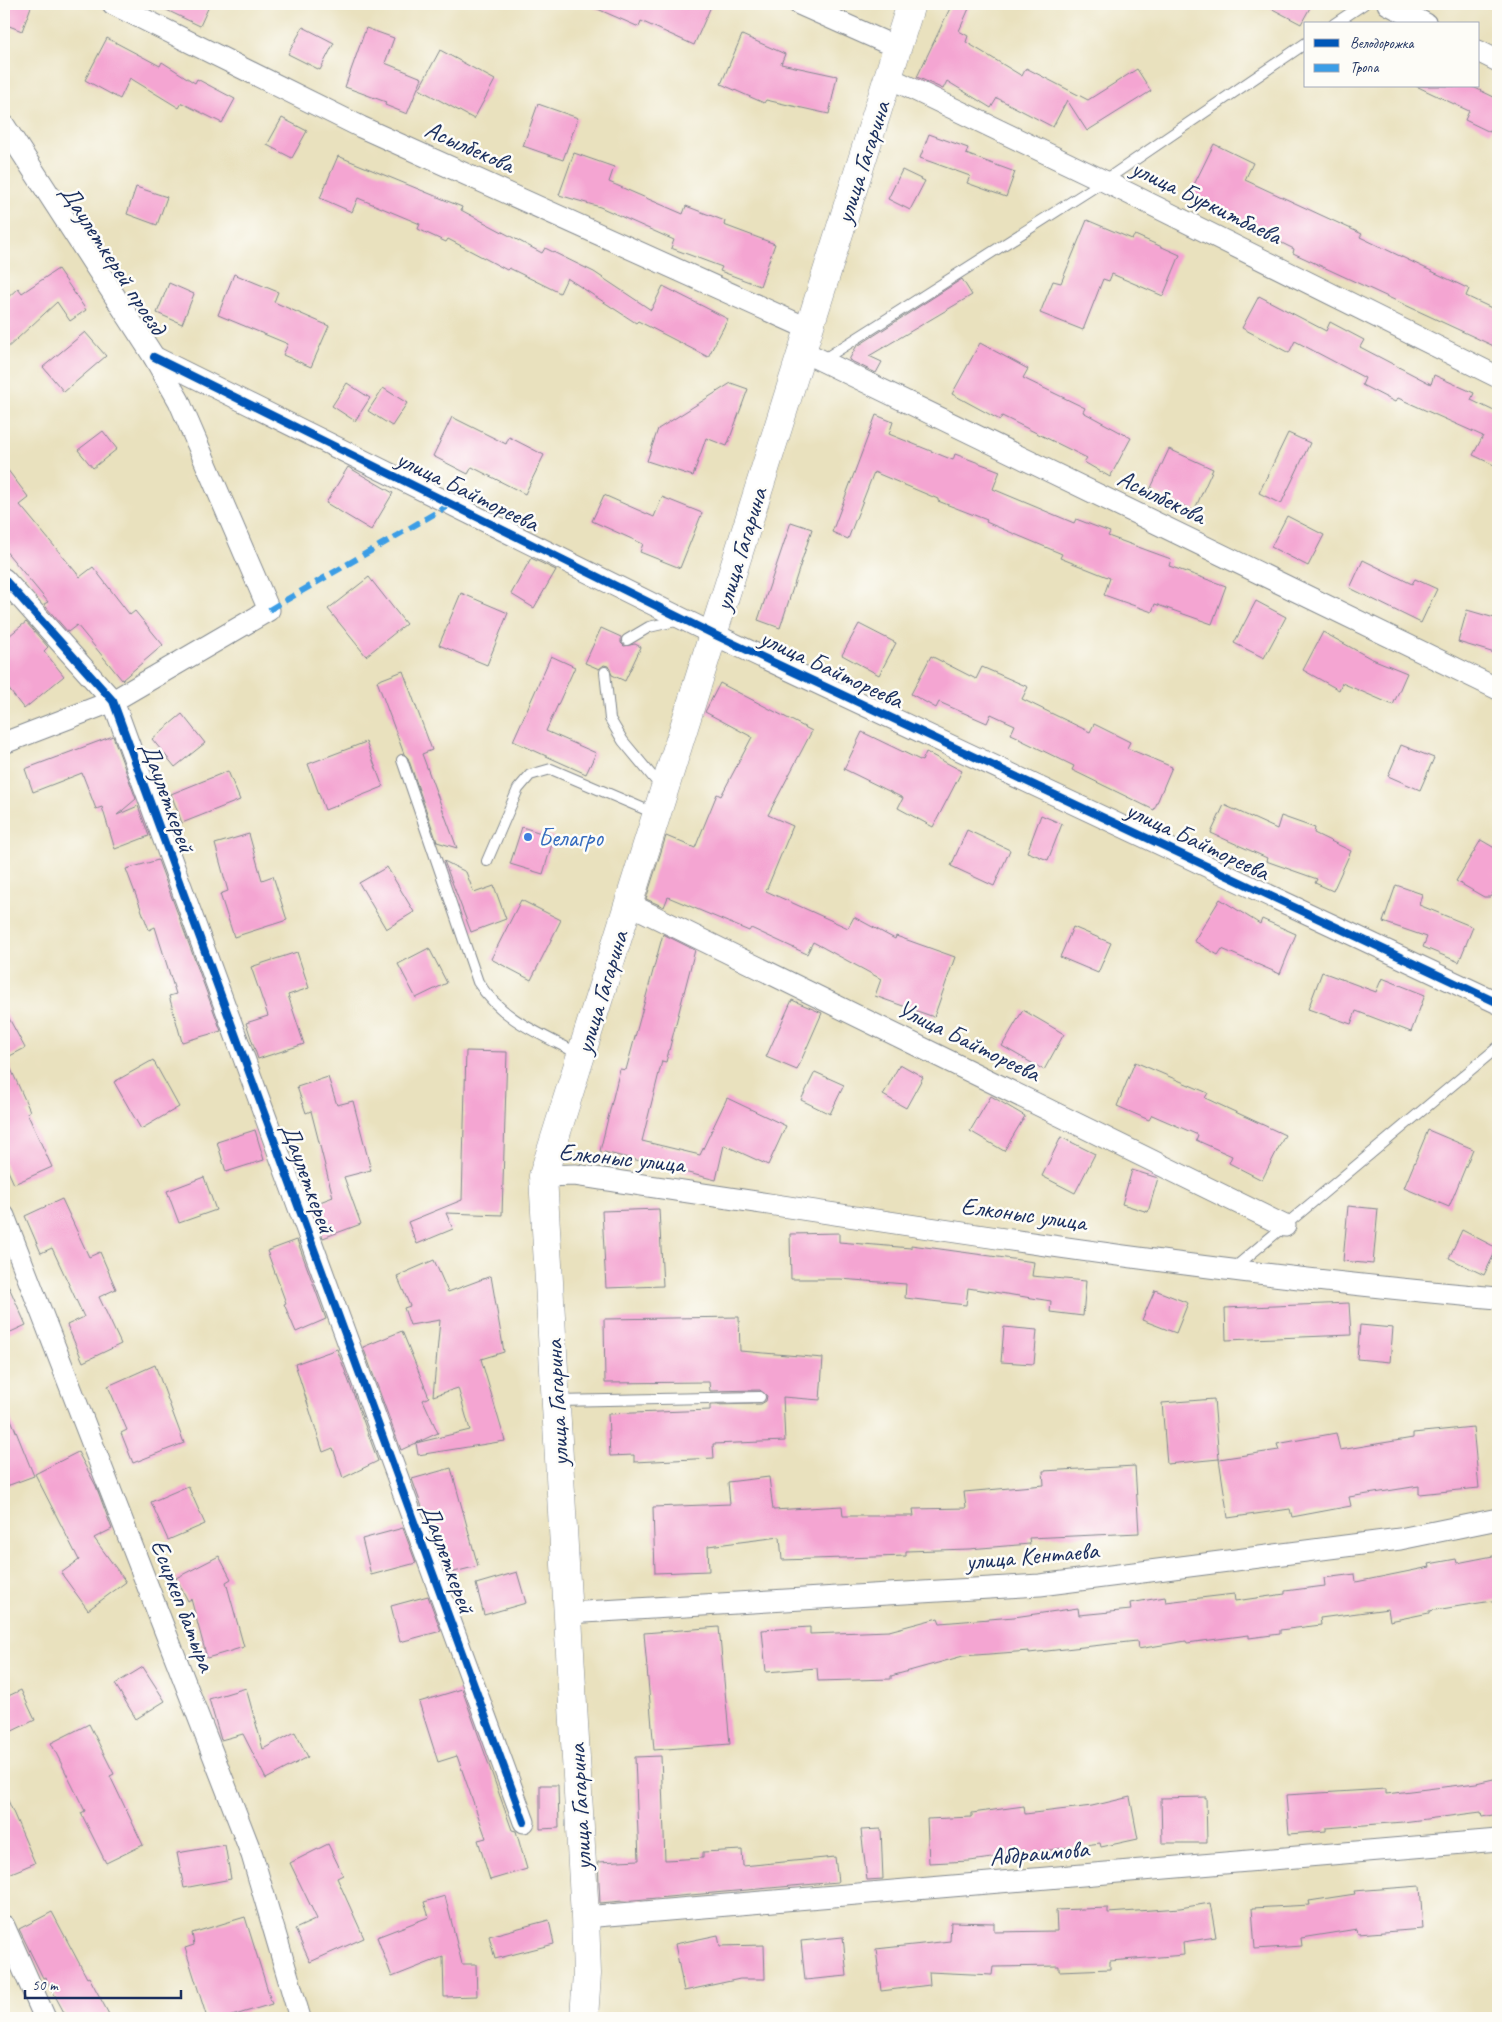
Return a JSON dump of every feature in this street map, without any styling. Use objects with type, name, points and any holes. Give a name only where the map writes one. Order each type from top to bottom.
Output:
[{"type":"main road","name":"улица Гагарина","points":[[584,2018],[587,1974],[585,1917],[543,1176],[713,634],[810,347],[911,4]]},
{"type":"street","name":"Асылбекова","points":[[113,4],[810,347],[1498,689]]},
{"type":"street","points":[[799,4],[898,48]]},
{"type":"street","points":[[1388,4],[1422,22]]},
{"type":"street","points":[[1480,51],[1498,61]]},
{"type":"street","name":"улица Буркитбаева","points":[[890,78],[1104,181],[1498,377]]},
{"type":"street","name":"Даулеткерей проезд","points":[[4,125],[154,357],[179,401],[269,610],[113,701]]},
{"type":"street","name":"улица Байтореева","points":[[154,357],[713,634],[1498,1003]]},
{"type":"street","name":"Даулеткерей","points":[[4,579],[113,701],[524,1822]]},
{"type":"street","points":[[4,743],[113,701]]},
{"type":"street","name":"Улица Байтореева","points":[[629,904],[1285,1226]]},
{"type":"street","name":"Елконыс улица","points":[[543,1176],[575,1175],[1231,1271],[1390,1289],[1498,1298]]},
{"type":"street","name":"Есиркеп батыра","points":[[4,1216],[252,1855],[300,2018]]},
{"type":"street","name":"улица Кентаева","points":[[568,1613],[1040,1584],[1400,1539],[1498,1519]]},
{"type":"street","name":"Абдраимова","points":[[585,1917],[1498,1840]]},
{"type":"street","points":[[4,1926],[45,2018]]},
{"type":"lane","points":[[1337,22],[1364,4]]},
{"type":"lane","points":[[810,347],[1104,181],[1304,44]]},
{"type":"lane","points":[[627,640],[649,627],[683,619]]},
{"type":"lane","points":[[605,672],[610,719],[660,803]]},
{"type":"lane","points":[[402,760],[478,982],[488,998],[509,1017],[581,1055]]},
{"type":"lane","points":[[487,861],[518,789],[530,775],[551,769],[660,803]]},
{"type":"lane","points":[[1231,1271],[1498,1048]]},
{"type":"lane","points":[[556,1401],[760,1397]]},
{"type":"building","points":[[4,4],[32,4],[22,31],[4,24]]},
{"type":"building","points":[[154,4],[210,4],[200,26]]},
{"type":"building","points":[[586,4],[712,4],[694,45],[641,21],[639,27]]},
{"type":"building","points":[[952,4],[971,4],[959,31],[968,36],[966,42],[1022,76],[1026,68],[1088,100],[1137,69],[1151,91],[1087,131],[1067,100],[1053,127],[997,98],[991,108],[947,81],[943,89],[917,77]]},
{"type":"building","points":[[1263,4],[1312,4],[1301,24]]},
{"type":"building","points":[[303,27],[334,43],[320,70],[288,54]]},
{"type":"building","points":[[366,28],[394,38],[385,63],[422,78],[407,114],[385,105],[386,102],[345,87]]},
{"type":"building","points":[[742,35],[785,54],[781,64],[837,76],[829,114],[766,100],[764,103],[721,84]]},
{"type":"building","points":[[107,38],[160,66],[162,62],[195,83],[197,79],[235,99],[222,123],[182,103],[179,108],[130,78],[120,99],[85,80]]},
{"type":"building","points":[[440,50],[495,80],[474,119],[419,89]]},
{"type":"building","points":[[1420,88],[1475,88],[1498,99],[1498,115],[1490,132],[1465,120],[1469,111]]},
{"type":"building","points":[[538,104],[578,118],[563,160],[523,146]]},
{"type":"building","points":[[282,118],[307,131],[292,158],[267,145]]},
{"type":"building","points":[[929,134],[968,148],[966,154],[1015,172],[1006,197],[967,183],[970,176],[920,158]]},
{"type":"building","points":[[1214,144],[1253,163],[1245,180],[1362,234],[1360,237],[1469,289],[1466,296],[1498,311],[1498,348],[1293,253],[1294,249],[1188,197]]},
{"type":"building","points":[[574,153],[614,167],[609,182],[683,214],[686,206],[725,221],[724,225],[775,244],[760,286],[720,271],[722,267],[671,248],[674,240],[600,207],[559,195]]},
{"type":"building","points":[[338,156],[462,207],[461,210],[542,253],[545,248],[594,272],[651,310],[663,286],[728,319],[708,357],[638,321],[636,323],[567,278],[560,293],[509,268],[507,270],[448,239],[446,242],[418,229],[420,224],[358,198],[352,212],[320,198]]},
{"type":"building","points":[[902,170],[925,181],[910,210],[888,199]]},
{"type":"building","points":[[136,187],[167,197],[157,225],[127,214]]},
{"type":"building","points":[[1087,220],[1132,239],[1135,235],[1180,255],[1163,296],[1112,274],[1109,281],[1103,279],[1083,330],[1040,313],[1053,281],[1061,283]]},
{"type":"building","points":[[58,269],[86,310],[70,321],[57,302],[4,351],[4,301],[18,288],[22,293]]},
{"type":"building","points":[[234,274],[278,292],[274,302],[329,326],[311,367],[283,355],[288,344],[218,315]]},
{"type":"building","points":[[962,279],[972,295],[869,356],[882,362],[876,373],[849,360],[856,347]]},
{"type":"building","points":[[169,283],[194,294],[182,324],[157,313]]},
{"type":"building","points":[[1259,296],[1326,331],[1330,322],[1364,340],[1360,347],[1431,384],[1434,375],[1474,393],[1471,400],[1494,411],[1498,403],[1498,467],[1473,455],[1483,436],[1398,398],[1395,402],[1362,385],[1365,378],[1295,341],[1289,353],[1242,328]]},
{"type":"building","points":[[85,332],[106,356],[64,392],[43,367]]},
{"type":"building","points":[[980,343],[1028,369],[1023,378],[1085,408],[1083,412],[1131,438],[1110,477],[1084,462],[1087,458],[1002,416],[1000,420],[952,394]]},
{"type":"building","points":[[347,383],[370,398],[355,421],[332,406]]},
{"type":"building","points":[[731,383],[748,389],[727,446],[706,438],[693,476],[647,461],[658,429]]},
{"type":"building","points":[[383,388],[407,403],[392,426],[368,411]]},
{"type":"building","points":[[876,415],[893,422],[889,434],[953,460],[955,454],[1000,471],[993,489],[1074,523],[1076,519],[1110,532],[1108,536],[1171,559],[1169,566],[1226,586],[1212,624],[1155,604],[1152,612],[1104,595],[1110,578],[1060,558],[1062,554],[986,522],[987,520],[938,501],[938,499],[874,472],[848,539],[832,532]]},
{"type":"building","points":[[452,417],[506,444],[509,437],[544,455],[525,494],[472,467],[468,474],[433,456]]},
{"type":"building","points":[[103,431],[117,449],[93,468],[78,450]]},
{"type":"building","points":[[1288,433],[1310,443],[1281,504],[1259,493]]},
{"type":"building","points":[[1169,449],[1213,469],[1194,511],[1150,490]]},
{"type":"building","points":[[4,465],[29,498],[20,505],[80,577],[93,567],[130,615],[135,611],[163,645],[122,680],[77,625],[68,632],[44,604],[48,602],[4,549]]},
{"type":"building","points":[[348,467],[393,493],[371,530],[326,503]]},
{"type":"building","points":[[604,495],[654,517],[662,497],[702,513],[680,568],[640,552],[643,544],[592,521]]},
{"type":"building","points":[[1287,516],[1324,535],[1308,566],[1271,547]]},
{"type":"building","points":[[791,522],[812,529],[780,628],[758,620]]},
{"type":"building","points":[[531,558],[556,570],[534,608],[511,594]]},
{"type":"building","points":[[1363,560],[1412,584],[1415,579],[1437,589],[1421,623],[1350,588]]},
{"type":"building","points":[[369,577],[406,624],[366,656],[328,609]]},
{"type":"building","points":[[461,593],[508,613],[487,665],[439,645]]},
{"type":"building","points":[[1256,601],[1286,617],[1264,658],[1234,643]]},
{"type":"building","points":[[1467,610],[1498,619],[1498,654],[1458,642]]},
{"type":"building","points":[[26,622],[48,647],[44,651],[64,676],[24,709],[4,683],[4,640]]},
{"type":"building","points":[[859,624],[896,643],[879,675],[842,655]]},
{"type":"building","points":[[601,628],[621,637],[621,643],[624,646],[635,644],[641,647],[625,681],[612,675],[608,666],[604,665],[599,669],[585,663]]},
{"type":"building","points":[[1323,632],[1370,658],[1407,673],[1393,705],[1342,683],[1339,690],[1303,670]]},
{"type":"building","points":[[551,656],[575,667],[546,731],[596,753],[586,774],[513,741]]},
{"type":"building","points":[[931,656],[976,679],[982,667],[1028,687],[1022,699],[1090,732],[1094,724],[1130,742],[1127,748],[1172,767],[1154,810],[1072,770],[1074,766],[1019,739],[1011,734],[1015,725],[991,714],[987,723],[939,702],[936,708],[911,694]]},
{"type":"building","points":[[403,671],[432,750],[422,754],[457,848],[437,842],[408,758],[404,754],[377,681]]},
{"type":"building","points":[[720,683],[812,731],[768,815],[793,826],[766,891],[848,928],[854,917],[895,939],[896,936],[955,957],[934,1017],[875,996],[881,979],[813,942],[807,954],[751,928],[749,931],[668,897],[664,907],[646,899],[666,836],[695,848],[717,794],[721,796],[752,737],[705,712]]},
{"type":"building","points":[[182,714],[205,743],[175,767],[152,739]]},
{"type":"building","points":[[862,732],[922,761],[926,752],[962,771],[933,827],[898,808],[903,798],[844,769]]},
{"type":"building","points":[[113,736],[136,799],[117,815],[138,806],[149,836],[115,849],[102,807],[96,809],[82,773],[33,792],[25,769]]},
{"type":"building","points":[[366,742],[383,787],[325,810],[308,764]]},
{"type":"building","points":[[1401,745],[1434,758],[1420,790],[1388,776]]},
{"type":"building","points":[[228,771],[240,800],[182,823],[171,794]]},
{"type":"building","points":[[1224,805],[1277,829],[1281,816],[1315,828],[1314,833],[1351,851],[1333,891],[1315,883],[1317,879],[1266,861],[1267,858],[1211,833]]},
{"type":"building","points":[[1041,815],[1062,824],[1048,860],[1027,852]]},
{"type":"building","points":[[522,827],[554,837],[543,874],[510,864]]},
{"type":"building","points":[[967,830],[1010,850],[994,886],[951,866]]},
{"type":"building","points":[[249,834],[262,880],[273,876],[287,920],[234,937],[220,894],[228,891],[215,844]]},
{"type":"building","points":[[1481,840],[1498,850],[1498,885],[1490,897],[1484,897],[1456,881]]},
{"type":"building","points":[[158,860],[221,1031],[182,1042],[169,996],[176,994],[155,927],[149,930],[126,869]]},
{"type":"building","points":[[444,861],[466,872],[474,893],[494,886],[506,919],[471,932]]},
{"type":"building","points":[[387,867],[414,912],[386,929],[359,883]]},
{"type":"building","points":[[1396,885],[1422,894],[1419,905],[1473,927],[1459,962],[1423,947],[1427,937],[1383,922]]},
{"type":"building","points":[[1220,899],[1260,924],[1262,919],[1296,934],[1280,974],[1222,949],[1218,955],[1194,941]]},
{"type":"building","points":[[521,900],[561,920],[531,980],[491,959]]},
{"type":"building","points":[[1073,927],[1111,943],[1098,973],[1060,957]]},
{"type":"building","points":[[663,934],[695,950],[666,1062],[662,1061],[642,1141],[700,1155],[727,1098],[786,1126],[768,1165],[724,1145],[716,1180],[600,1151],[620,1069],[626,1070]]},
{"type":"building","points":[[429,948],[447,983],[416,998],[398,964]]},
{"type":"building","points":[[297,952],[309,988],[288,995],[304,1044],[258,1059],[246,1023],[268,1016],[251,967]]},
{"type":"building","points":[[1322,972],[1376,992],[1382,978],[1425,995],[1411,1032],[1356,1011],[1351,1024],[1308,1009]]},
{"type":"building","points":[[792,1000],[822,1013],[797,1070],[766,1057]]},
{"type":"building","points":[[4,1009],[25,1048],[6,1058],[30,1111],[27,1113],[52,1167],[14,1184],[4,1162]]},
{"type":"building","points":[[1023,1010],[1064,1034],[1044,1070],[1002,1046]]},
{"type":"building","points":[[466,1051],[507,1052],[502,1215],[446,1213],[453,1229],[417,1244],[408,1222],[462,1200]]},
{"type":"building","points":[[153,1060],[179,1107],[141,1129],[114,1082]]},
{"type":"building","points":[[1135,1062],[1208,1093],[1205,1098],[1285,1135],[1262,1180],[1229,1163],[1232,1156],[1196,1140],[1198,1135],[1152,1115],[1149,1120],[1117,1106]]},
{"type":"building","points":[[900,1064],[923,1077],[906,1108],[883,1095]]},
{"type":"building","points":[[815,1072],[844,1085],[830,1114],[801,1100]]},
{"type":"building","points":[[328,1077],[337,1105],[353,1101],[371,1170],[344,1177],[361,1224],[323,1238],[312,1205],[333,1197],[311,1111],[306,1113],[297,1087]]},
{"type":"building","points":[[991,1096],[1025,1116],[1004,1151],[970,1131]]},
{"type":"building","points":[[255,1130],[264,1160],[226,1172],[217,1142]]},
{"type":"building","points":[[1428,1130],[1473,1149],[1449,1207],[1404,1188]]},
{"type":"building","points":[[1061,1137],[1095,1154],[1075,1193],[1042,1176]]},
{"type":"building","points":[[1132,1170],[1158,1178],[1148,1212],[1122,1204]]},
{"type":"building","points":[[204,1177],[216,1210],[179,1223],[167,1191]]},
{"type":"building","points":[[62,1199],[89,1257],[100,1252],[116,1289],[99,1297],[121,1344],[83,1362],[67,1325],[84,1317],[52,1248],[41,1253],[25,1216]]},
{"type":"building","points":[[1348,1206],[1378,1209],[1373,1264],[1343,1261]]},
{"type":"building","points":[[659,1209],[663,1286],[606,1288],[602,1211]]},
{"type":"building","points":[[1462,1230],[1497,1248],[1484,1275],[1449,1258]]},
{"type":"building","points":[[839,1233],[839,1242],[911,1248],[911,1245],[1034,1262],[1032,1276],[1086,1281],[1083,1316],[1050,1312],[1051,1301],[968,1288],[966,1305],[905,1298],[906,1284],[840,1279],[791,1279],[790,1234]]},
{"type":"building","points":[[297,1240],[326,1319],[296,1332],[284,1304],[286,1303],[267,1251]]},
{"type":"building","points":[[434,1260],[448,1292],[491,1276],[504,1352],[481,1359],[505,1441],[418,1455],[416,1443],[470,1430],[458,1388],[433,1396],[440,1320],[410,1325],[404,1308],[410,1306],[397,1276]]},
{"type":"building","points":[[4,1276],[26,1325],[4,1335]]},
{"type":"building","points":[[1155,1290],[1188,1303],[1176,1333],[1142,1320]]},
{"type":"building","points":[[1349,1303],[1351,1335],[1226,1340],[1225,1308]]},
{"type":"building","points":[[739,1317],[740,1351],[823,1358],[820,1400],[783,1397],[785,1441],[713,1444],[714,1458],[634,1462],[634,1455],[610,1456],[608,1414],[710,1410],[710,1405],[761,1404],[766,1401],[767,1396],[760,1390],[710,1391],[709,1382],[605,1383],[604,1319]]},
{"type":"building","points":[[1360,1325],[1393,1328],[1390,1362],[1357,1359]]},
{"type":"building","points":[[1004,1327],[1037,1330],[1034,1364],[1001,1362]]},
{"type":"building","points":[[402,1331],[429,1397],[423,1400],[438,1433],[401,1450],[363,1347]]},
{"type":"building","points":[[337,1349],[378,1461],[343,1478],[333,1448],[323,1452],[295,1364]]},
{"type":"building","points":[[155,1365],[184,1443],[133,1463],[121,1433],[127,1430],[108,1386]]},
{"type":"building","points":[[1214,1399],[1219,1459],[1167,1464],[1162,1403]]},
{"type":"building","points":[[4,1402],[34,1476],[4,1487]]},
{"type":"building","points":[[1473,1427],[1479,1488],[1419,1494],[1419,1486],[1349,1497],[1351,1506],[1292,1517],[1290,1509],[1228,1518],[1219,1459],[1279,1450],[1277,1444],[1336,1433],[1340,1450],[1413,1438],[1413,1433]]},
{"type":"building","points":[[78,1452],[96,1486],[112,1529],[94,1538],[126,1582],[88,1610],[61,1573],[79,1560],[35,1474]]},
{"type":"building","points":[[1135,1466],[1139,1533],[1029,1538],[1030,1544],[969,1549],[906,1551],[906,1556],[782,1560],[780,1537],[708,1546],[709,1571],[655,1573],[653,1507],[730,1504],[728,1482],[769,1477],[773,1510],[842,1506],[843,1516],[914,1516],[913,1509],[966,1508],[964,1492],[1044,1485],[1043,1471]]},
{"type":"building","points":[[451,1468],[478,1566],[446,1574],[412,1479]]},
{"type":"building","points":[[188,1486],[205,1524],[168,1540],[151,1502]]},
{"type":"building","points":[[403,1528],[416,1563],[371,1575],[362,1539]]},
{"type":"building","points":[[1498,1555],[1498,1600],[1429,1611],[1429,1613],[1390,1621],[1388,1609],[1320,1618],[1321,1625],[1280,1630],[1280,1634],[1249,1638],[1249,1635],[1187,1643],[1186,1641],[1138,1649],[1137,1641],[1029,1653],[1029,1651],[963,1656],[891,1676],[891,1679],[818,1681],[817,1668],[766,1672],[762,1630],[810,1627],[810,1634],[889,1631],[938,1618],[940,1623],[1014,1617],[1078,1608],[1079,1615],[1131,1610],[1130,1603],[1165,1597],[1166,1602],[1234,1594],[1235,1601],[1285,1594],[1285,1591],[1325,1586],[1324,1578],[1355,1574],[1356,1582],[1430,1567],[1429,1564],[1456,1559],[1457,1563]]},
{"type":"building","points":[[219,1556],[231,1579],[226,1582],[244,1647],[207,1658],[191,1599],[188,1601],[176,1578]]},
{"type":"building","points":[[517,1572],[526,1603],[484,1615],[476,1584]]},
{"type":"building","points":[[428,1596],[441,1631],[400,1642],[391,1606]]},
{"type":"building","points":[[719,1627],[730,1744],[654,1750],[644,1633]]},
{"type":"building","points":[[143,1667],[165,1701],[136,1719],[115,1684]]},
{"type":"building","points":[[246,1688],[263,1749],[295,1732],[308,1757],[266,1779],[243,1734],[221,1740],[209,1699]]},
{"type":"building","points":[[462,1689],[512,1830],[516,1831],[527,1869],[490,1880],[478,1840],[486,1838],[457,1756],[438,1762],[419,1702]]},
{"type":"building","points":[[21,1690],[35,1720],[4,1735],[4,1698]]},
{"type":"building","points":[[89,1724],[114,1774],[110,1776],[143,1845],[106,1863],[81,1813],[85,1811],[51,1743]]},
{"type":"building","points":[[661,1756],[665,1860],[703,1858],[703,1852],[742,1850],[743,1866],[835,1857],[838,1882],[600,1903],[598,1862],[639,1860],[635,1757]]},
{"type":"building","points":[[1498,1778],[1498,1814],[1482,1817],[1481,1812],[1403,1822],[1326,1828],[1326,1831],[1289,1834],[1286,1795],[1386,1789],[1386,1794],[1476,1783]]},
{"type":"building","points":[[540,1785],[558,1785],[559,1828],[540,1829]]},
{"type":"building","points":[[4,1791],[35,1863],[4,1876]]},
{"type":"building","points":[[1130,1797],[1138,1839],[1101,1847],[1100,1843],[970,1861],[929,1863],[927,1819],[972,1817],[972,1813],[1024,1806],[1025,1814],[1092,1806]]},
{"type":"building","points":[[1206,1797],[1207,1843],[1162,1843],[1161,1798]]},
{"type":"building","points":[[881,1829],[883,1879],[867,1880],[861,1830]]},
{"type":"building","points":[[328,1844],[343,1875],[337,1878],[364,1938],[310,1962],[295,1929],[317,1919],[290,1863]]},
{"type":"building","points":[[225,1845],[231,1879],[184,1888],[177,1853]]},
{"type":"building","points":[[1420,1886],[1423,1929],[1358,1934],[1357,1929],[1301,1938],[1302,1946],[1255,1949],[1252,1908],[1310,1905],[1309,1901],[1355,1894],[1354,1891]]},
{"type":"building","points":[[445,1896],[462,1964],[476,1964],[477,1996],[444,1997],[443,1957],[392,1977],[377,1937],[429,1917],[424,1902]]},
{"type":"building","points":[[1210,1903],[1216,1937],[1183,1942],[1184,1955],[1110,1961],[1110,1969],[1059,1971],[1059,1966],[993,1967],[992,1975],[929,1972],[930,1985],[881,1991],[876,1949],[950,1941],[951,1922],[994,1923],[994,1932],[1057,1931],[1056,1910],[1108,1908],[1108,1913],[1180,1908]]},
{"type":"building","points":[[52,1912],[87,1978],[89,1977],[111,2018],[67,2018],[45,1977],[43,1978],[19,1929]]},
{"type":"building","points":[[245,1917],[272,2004],[225,2018],[207,2018],[185,1948],[194,1945],[192,1933]]},
{"type":"building","points":[[549,1920],[554,1944],[495,1959],[489,1936]]},
{"type":"building","points":[[718,1935],[720,1946],[764,1945],[765,1979],[740,1979],[684,1991],[675,1944]]},
{"type":"building","points":[[843,1937],[847,1976],[805,1980],[801,1941]]},
{"type":"marked path","points":[[269,610],[451,504]]},
{"type":"cycle path","points":[[154,357],[713,634],[1498,1003]]},
{"type":"cycle path","points":[[4,579],[113,701],[524,1822]]},
{"type":"place","name":"Белагро","points":[[528,837]]}]
